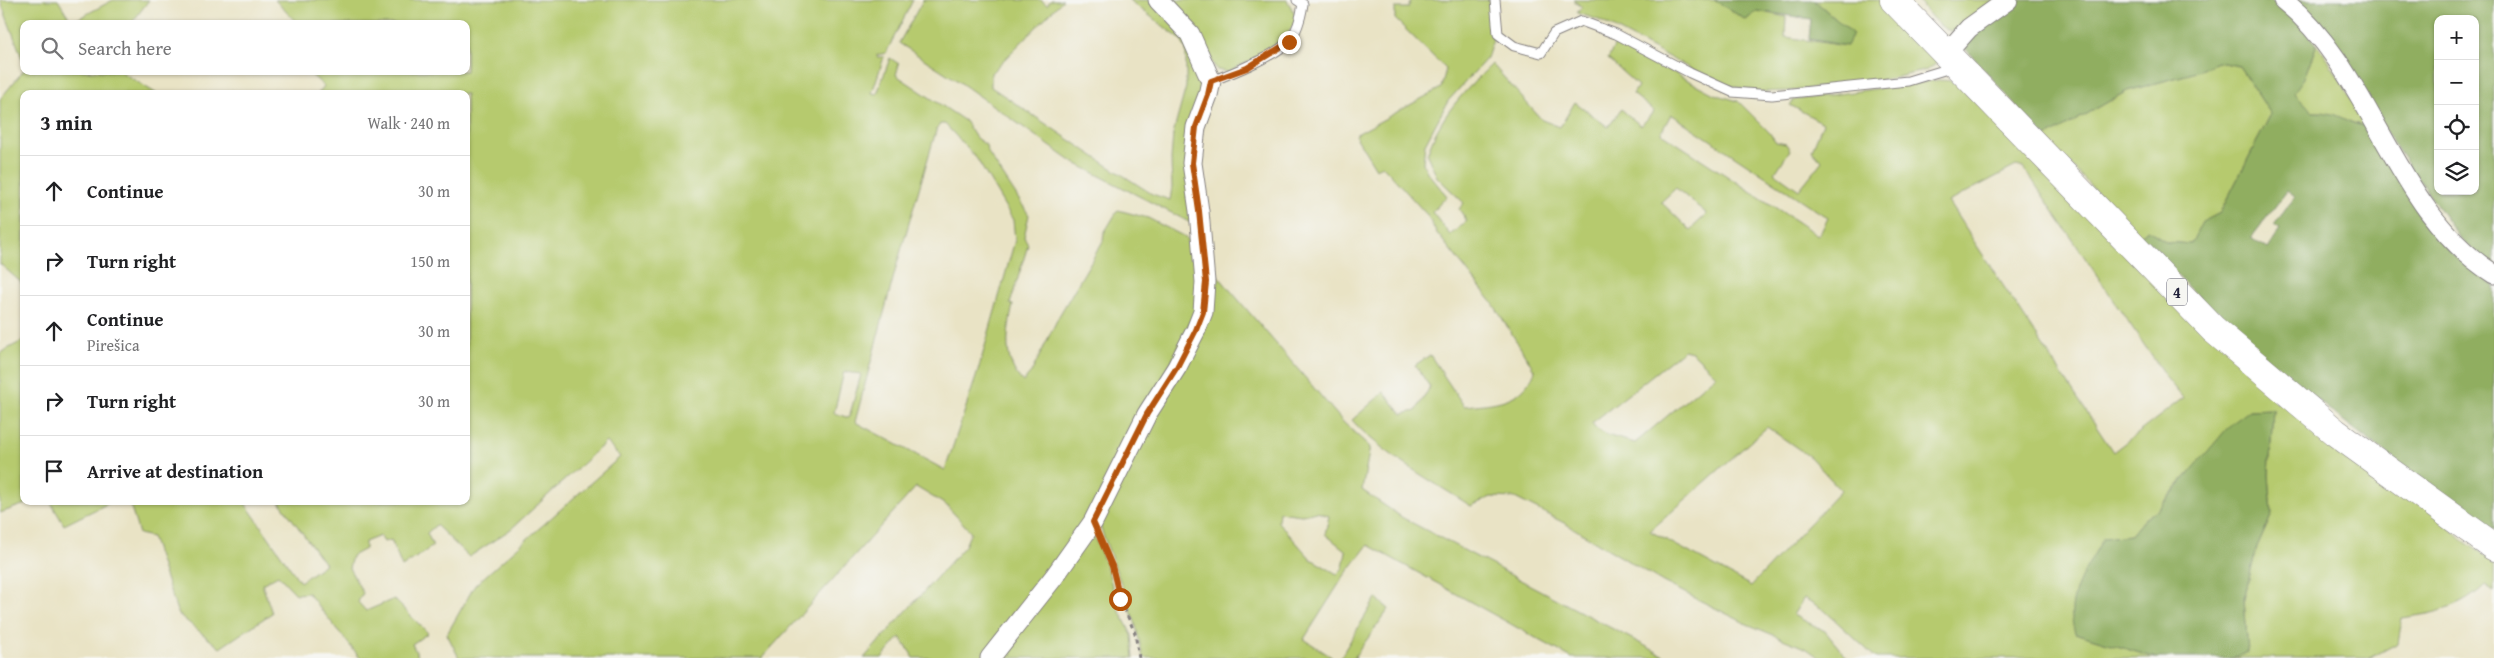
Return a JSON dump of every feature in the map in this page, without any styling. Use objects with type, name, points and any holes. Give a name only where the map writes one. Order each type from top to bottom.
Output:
[{"type":"main road","name":"4","points":[[1894,0],[1951,61],[2213,329],[2335,432],[2494,547]]},
{"type":"street","points":[[990,658],[1054,577],[1093,522],[1147,414],[1177,367],[1203,312],[1206,282],[1192,163],[1196,127],[1211,81],[1190,34],[1158,0]]},
{"type":"street","points":[[1951,61],[1969,28],[2008,0]]},
{"type":"street","points":[[2283,0],[2320,39],[2364,103],[2400,169],[2444,230],[2477,263],[2494,274]]},
{"type":"lane","points":[[1211,81],[1247,68],[1289,42],[1301,19],[1302,4],[1297,0]]},
{"type":"lane","points":[[1495,0],[1498,34],[1514,46],[1541,53],[1554,33],[1581,21],[1616,34],[1690,74],[1732,92],[1772,95],[1898,82],[1951,61]]},
{"type":"path","points":[[1093,522],[1112,566],[1120,599],[1136,633],[1139,658]]},
{"type":"green space","points":[[0,0],[58,0],[71,20],[20,20],[20,52]]},
{"type":"green space","points":[[113,0],[149,0],[134,20],[76,20]]},
{"type":"green space","points":[[275,0],[913,0],[886,53],[877,55],[877,57],[884,57],[872,93],[877,94],[890,58],[899,64],[896,75],[965,121],[976,138],[986,145],[987,151],[1029,215],[1024,237],[1028,245],[1010,304],[1013,305],[1008,346],[1009,355],[1016,374],[1023,382],[1031,373],[1059,316],[1103,241],[1104,233],[1118,210],[1148,218],[1185,237],[1195,248],[1202,267],[1193,327],[1092,508],[1066,547],[981,658],[914,658],[900,637],[882,658],[864,658],[965,546],[971,532],[946,505],[916,487],[762,658],[459,658],[447,634],[475,585],[620,457],[606,442],[511,529],[469,557],[436,525],[427,533],[433,546],[402,567],[391,540],[384,542],[380,536],[365,542],[365,549],[352,556],[349,568],[363,593],[358,602],[366,611],[394,599],[428,633],[412,644],[419,658],[360,658],[308,593],[296,594],[278,575],[262,584],[272,613],[220,648],[178,614],[152,537],[139,534],[130,505],[246,505],[300,582],[325,564],[282,505],[470,505],[470,90],[321,90],[324,86],[312,75],[470,75],[470,20],[294,20]],"holes":[[[940,124],[945,124],[977,159],[1013,220],[1015,240],[978,371],[945,470],[855,422],[897,264],[936,131]],[[844,372],[861,374],[849,418],[834,413]]]},
{"type":"green space","points":[[923,0],[1041,0],[1047,5],[1051,0],[1063,0],[991,73],[991,87],[1152,194],[1170,200],[1173,134],[1186,87],[1186,49],[1180,39],[1129,0],[1151,0],[1190,44],[1203,87],[1191,223],[1071,161],[961,83],[899,43]]},
{"type":"green space","points":[[1171,0],[1287,0],[1297,18],[1292,28],[1277,44],[1228,72],[1217,70],[1192,29]]},
{"type":"green space","points":[[1411,0],[1490,0],[1493,40],[1487,58],[1448,101],[1425,144],[1423,163],[1427,172],[1447,196],[1432,212],[1450,235],[1467,221],[1459,209],[1464,203],[1437,177],[1427,155],[1445,116],[1492,64],[1542,120],[1560,127],[1575,102],[1608,127],[1621,109],[1641,126],[1654,111],[1633,94],[1638,86],[1608,59],[1616,42],[1714,94],[1738,101],[1769,132],[1776,142],[1786,144],[1790,150],[1775,173],[1799,190],[1822,161],[1812,150],[1823,123],[1790,105],[1794,100],[1939,80],[1953,81],[2465,542],[2494,561],[2494,591],[2485,585],[2467,599],[2447,609],[2402,618],[2398,643],[2370,658],[2232,658],[2248,652],[2244,599],[2256,550],[2272,514],[2269,475],[2273,409],[2250,410],[2178,485],[2158,510],[2144,519],[2131,535],[2113,537],[2075,633],[2156,658],[1876,658],[1824,610],[1804,598],[1793,615],[1825,631],[1847,658],[1820,658],[1807,649],[1747,624],[1663,582],[1568,525],[1515,498],[1491,497],[1471,506],[1392,455],[1377,444],[1352,420],[1384,392],[1402,414],[1416,411],[1430,387],[1415,365],[1430,355],[1464,406],[1497,402],[1515,395],[1523,390],[1535,371],[1492,302],[1436,232],[1427,215],[1382,165],[1376,169],[1355,135],[1441,88],[1446,69],[1395,19],[1395,8],[1408,8]],"holes":[[[1671,114],[1828,218],[1819,236],[1661,133]],[[2016,166],[2024,168],[2168,380],[2183,398],[2113,452],[1948,202]],[[1676,188],[1707,214],[1690,230],[1661,202]],[[1684,350],[1692,352],[1716,375],[1635,443],[1611,436],[1595,427],[1592,423]],[[1767,427],[1810,457],[1841,490],[1751,586],[1650,531]]]},
{"type":"green space","points":[[1573,0],[1714,0],[1746,20],[1757,11],[1786,17],[1785,37],[1846,46],[1853,34],[1814,0],[1885,0],[1937,57],[1936,64],[1927,70],[1889,79],[1790,91],[1753,92],[1710,79],[1599,20],[1577,13],[1582,7]]},
{"type":"green space","points":[[1714,0],[1814,0],[1853,34],[1847,46],[1809,39],[1811,19],[1757,11],[1746,20]]},
{"type":"green space","points":[[1918,0],[1999,0],[1958,31],[1952,31],[1935,21]]},
{"type":"green space","points":[[2020,0],[2272,0],[2294,18],[2317,44],[2304,78],[2294,92],[2313,112],[2330,113],[2353,123],[2367,126],[2427,224],[2455,257],[2494,285],[2494,530],[2377,446],[2305,390],[2203,301],[2139,237],[2148,230],[2167,242],[2191,244],[2202,222],[2220,213],[2271,114],[2239,66],[2218,62],[2193,73],[2127,91],[2045,138],[1964,47],[1972,33],[1979,26]],"holes":[[[2287,191],[2295,197],[2274,225],[2280,229],[2267,249],[2251,238]]]},
{"type":"green space","points":[[2293,0],[2494,0],[2494,268],[2458,236]]},
{"type":"green space","points":[[2317,44],[2367,126],[2328,113],[2313,112],[2293,92],[2304,77]]},
{"type":"green space","points":[[2218,62],[2239,66],[2271,114],[2220,213],[2203,222],[2191,244],[2167,242],[2148,230],[2139,237],[2045,138],[2127,91],[2193,73]]},
{"type":"green space","points":[[20,75],[126,75],[151,90],[20,90],[20,282],[0,264],[0,99]]},
{"type":"green space","points":[[1213,270],[1344,423],[1370,447],[1362,490],[1403,518],[1668,658],[1572,658],[1368,545],[1344,576],[1304,639],[1333,658],[1143,658],[1135,622],[1097,518],[1114,489]],"holes":[[[1279,512],[1302,515],[1317,512],[1329,516],[1325,534],[1346,551],[1343,568],[1337,574],[1311,559],[1278,522]]]},
{"type":"green space","points":[[20,342],[20,505],[23,505],[0,513],[0,353]]},
{"type":"green space","points":[[2273,409],[2269,475],[2272,514],[2256,550],[2244,599],[2248,653],[2232,658],[2156,658],[2075,633],[2072,620],[2074,596],[2084,572],[2103,538],[2131,535],[2144,519],[2158,510],[2230,425],[2250,410]]},
{"type":"green space","points":[[52,505],[105,505],[64,525]]},
{"type":"green space","points":[[1090,529],[1109,574],[1117,606],[1132,635],[1134,658],[993,658]]},
{"type":"green space","points":[[1376,598],[1389,609],[1355,656],[1356,658],[1340,658]]},
{"type":"route","points":[[1120,599],[1112,566],[1093,522],[1125,455],[1147,414],[1177,367],[1203,312],[1206,282],[1192,163],[1196,127],[1211,81],[1247,68],[1289,42]]}]
